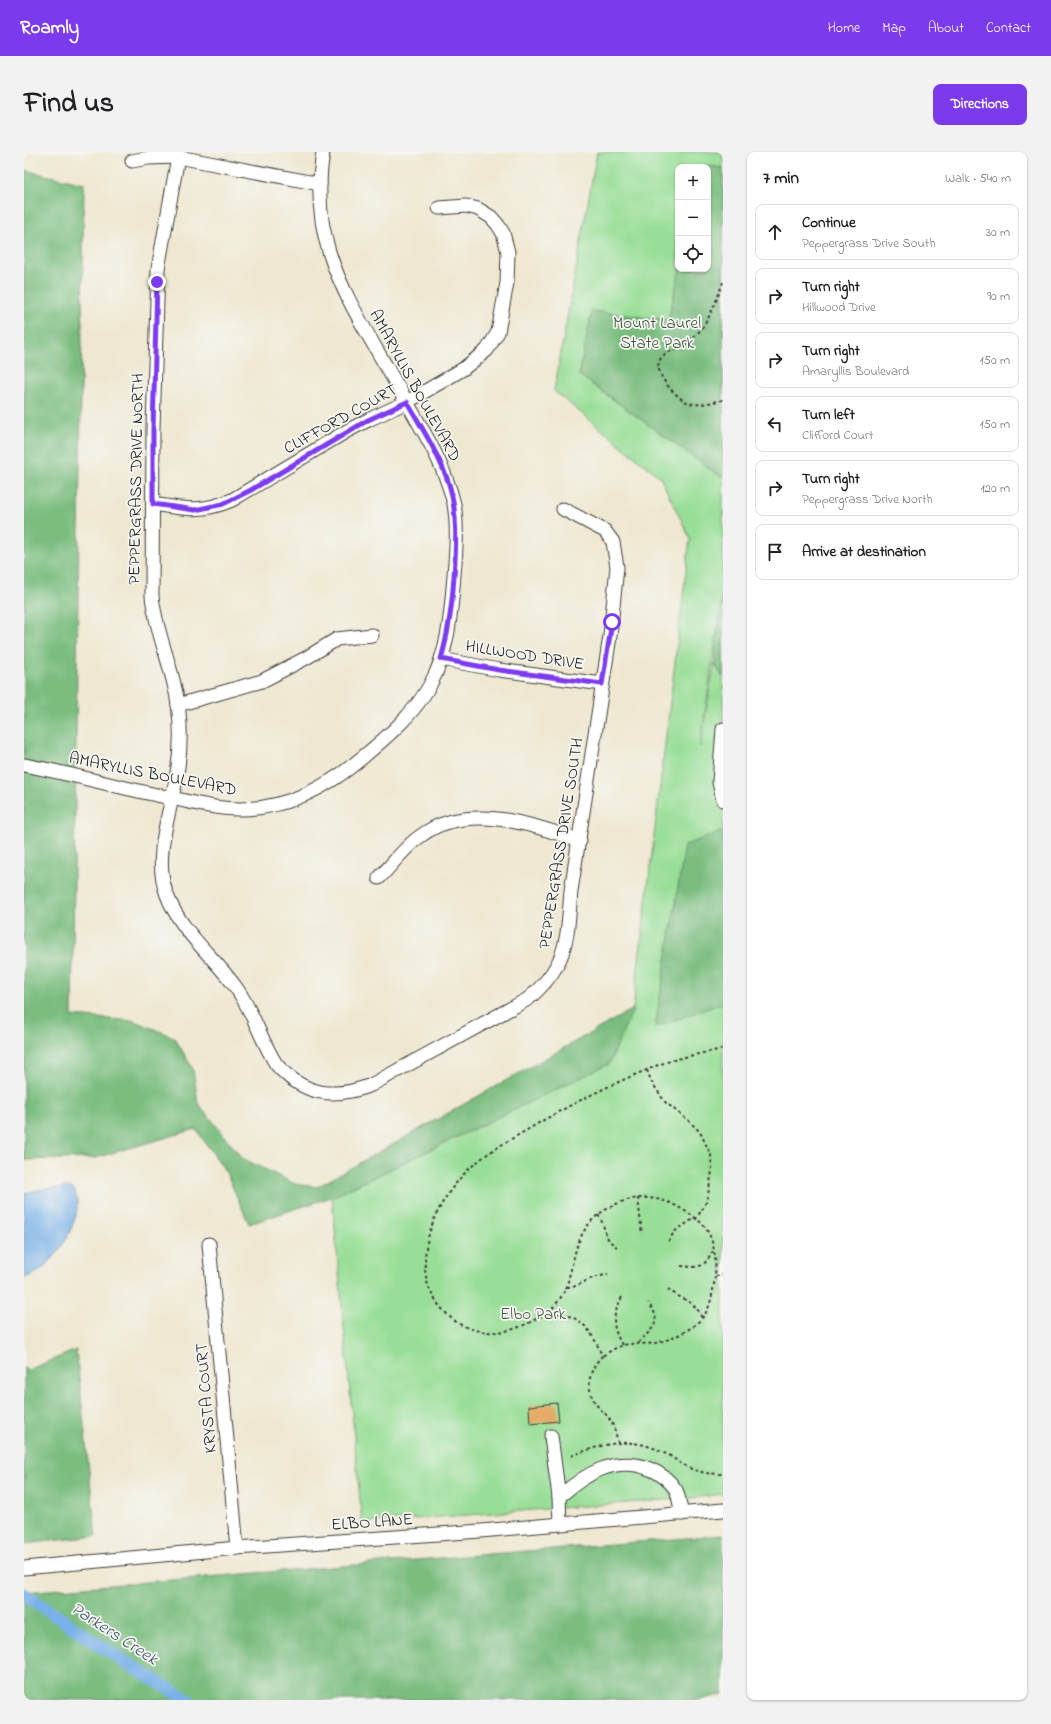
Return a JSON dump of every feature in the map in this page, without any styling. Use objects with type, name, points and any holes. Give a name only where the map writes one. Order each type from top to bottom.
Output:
[{"type":"street","name":"AMARYLLIS BOULEVARD","points":[[24,765],[202,805],[239,809],[275,805],[308,794],[324,786],[353,766],[407,716],[430,685],[441,659],[451,610],[456,548],[454,506],[449,484],[442,465],[355,313],[337,275],[325,237],[320,184],[323,152]]},
{"type":"street","points":[[132,161],[148,158],[178,157],[320,184]]},
{"type":"street","name":"PEPPERGRASS DRIVE NORTH","points":[[172,798],[179,757],[178,705],[173,680],[153,610],[151,580],[153,429],[158,269],[178,157]]},
{"type":"street","name":"CLIFFORD COURT","points":[[153,504],[195,510],[223,504],[251,490],[354,428],[407,402],[463,369],[487,350],[498,332],[504,303],[508,273],[508,252],[503,233],[491,217],[478,209],[466,206],[439,208]]},
{"type":"street","name":"PEPPERGRASS DRIVE SOUTH","points":[[172,798],[164,832],[161,862],[163,883],[172,907],[187,930],[237,989],[276,1064],[284,1074],[307,1089],[333,1094],[346,1093],[371,1086],[528,999],[548,980],[561,958],[565,946],[571,891],[580,841],[610,636],[616,580],[616,554],[613,542],[605,531],[563,509]]},
{"type":"street","points":[[178,705],[262,681],[306,658],[337,639],[372,634]]},
{"type":"street","name":"HILLWOOD DRIVE","points":[[441,659],[499,670],[602,684]]},
{"type":"street","points":[[723,730],[719,782],[723,800]]},
{"type":"street","points":[[379,878],[414,841],[423,834],[434,827],[458,819],[483,818],[540,826],[580,841]]},
{"type":"street","name":"KRYSTA COURT","points":[[209,1244],[237,1548]]},
{"type":"street","points":[[551,1436],[559,1497],[560,1524]]},
{"type":"street","points":[[559,1497],[587,1475],[605,1467],[624,1464],[642,1466],[658,1472],[669,1482],[676,1491],[682,1514]]},
{"type":"street","name":"ELBO LANE","points":[[24,1568],[237,1548],[560,1524],[723,1510]]},
{"type":"path","points":[[723,282],[704,327],[680,347],[662,356],[658,363],[659,372],[671,388],[684,401],[692,404],[704,404],[723,400]]},
{"type":"path","points":[[602,1356],[592,1333],[585,1325],[575,1318],[564,1314],[549,1314],[518,1328],[498,1333],[468,1329],[455,1322],[442,1310],[431,1293],[426,1278],[426,1248],[430,1228],[438,1210],[452,1189],[466,1172],[480,1159],[576,1102],[661,1064],[723,1049]]},
{"type":"path","points":[[647,1070],[651,1081],[665,1102],[700,1132],[711,1155],[712,1171],[707,1201],[696,1219],[686,1223],[674,1232],[667,1244]]},
{"type":"path","points":[[549,1314],[566,1287],[570,1268],[579,1240],[585,1229],[598,1215],[617,1204],[638,1198],[650,1197],[665,1200],[680,1207],[704,1226],[714,1250],[716,1276],[709,1306],[702,1319],[689,1328],[655,1343],[622,1345],[602,1356],[595,1363],[591,1373],[589,1385],[591,1395],[614,1427],[618,1443]]},
{"type":"path","points":[[638,1198],[642,1234]]},
{"type":"path","points":[[598,1215],[608,1240],[617,1247]]},
{"type":"path","points":[[681,1266],[699,1267],[706,1264],[714,1250]]},
{"type":"path","points":[[566,1287],[576,1286],[590,1279],[608,1274]]},
{"type":"path","points":[[716,1276],[723,1275]]},
{"type":"path","points":[[668,1289],[674,1295],[695,1305],[702,1319]]},
{"type":"path","points":[[622,1297],[614,1313],[614,1321],[617,1337],[622,1345]]},
{"type":"path","points":[[638,1344],[652,1328],[657,1318],[648,1303]]},
{"type":"path","points":[[571,1456],[592,1448],[618,1443],[635,1442],[668,1454],[683,1465],[698,1472],[723,1474]]},
{"type":"green space","name":"Elbo Park","points":[[597,152],[723,152],[723,458],[582,360],[579,375],[723,478],[723,591],[700,747],[723,612],[723,1494],[691,1498],[362,1523],[332,1197],[608,1064],[633,1009],[690,538],[660,477],[554,391]]},
{"type":"green space","name":"Mount Laurel State Park","points":[[711,166],[723,168],[723,478],[579,375],[592,311],[668,320],[679,272],[711,272]]},
{"type":"green space","points":[[24,170],[84,184],[72,1016],[134,1021],[174,1037],[193,1069],[198,1103],[242,1158],[295,1184],[317,1187],[633,1009],[609,1064],[332,1197],[249,1224],[226,1172],[196,1129],[95,1158],[24,1160]]},
{"type":"green space","points":[[723,591],[723,677],[715,665],[715,647]]},
{"type":"green space","points":[[723,831],[723,1003],[655,1027],[685,845]]},
{"type":"green space","points":[[76,1350],[96,1536],[24,1544],[24,1368],[28,1370]]},
{"type":"green space","points":[[723,1535],[723,1694],[700,1700],[24,1700],[24,1592]]},
{"type":"water","points":[[66,1187],[73,1189],[77,1199],[76,1212],[72,1226],[65,1241],[56,1255],[45,1266],[35,1274],[24,1277],[24,1193]]},
{"type":"building","points":[[557,1403],[559,1421],[530,1424],[529,1406]]},
{"type":"waterway","name":"Parkers Creek","points":[[24,1594],[123,1661],[188,1700]]},
{"type":"route","points":[[157,282],[153,429],[153,504],[195,510],[223,504],[251,490],[347,431],[407,402],[442,465],[449,484],[454,506],[456,548],[451,610],[441,659],[480,665],[499,670],[602,684],[612,622]]}]
